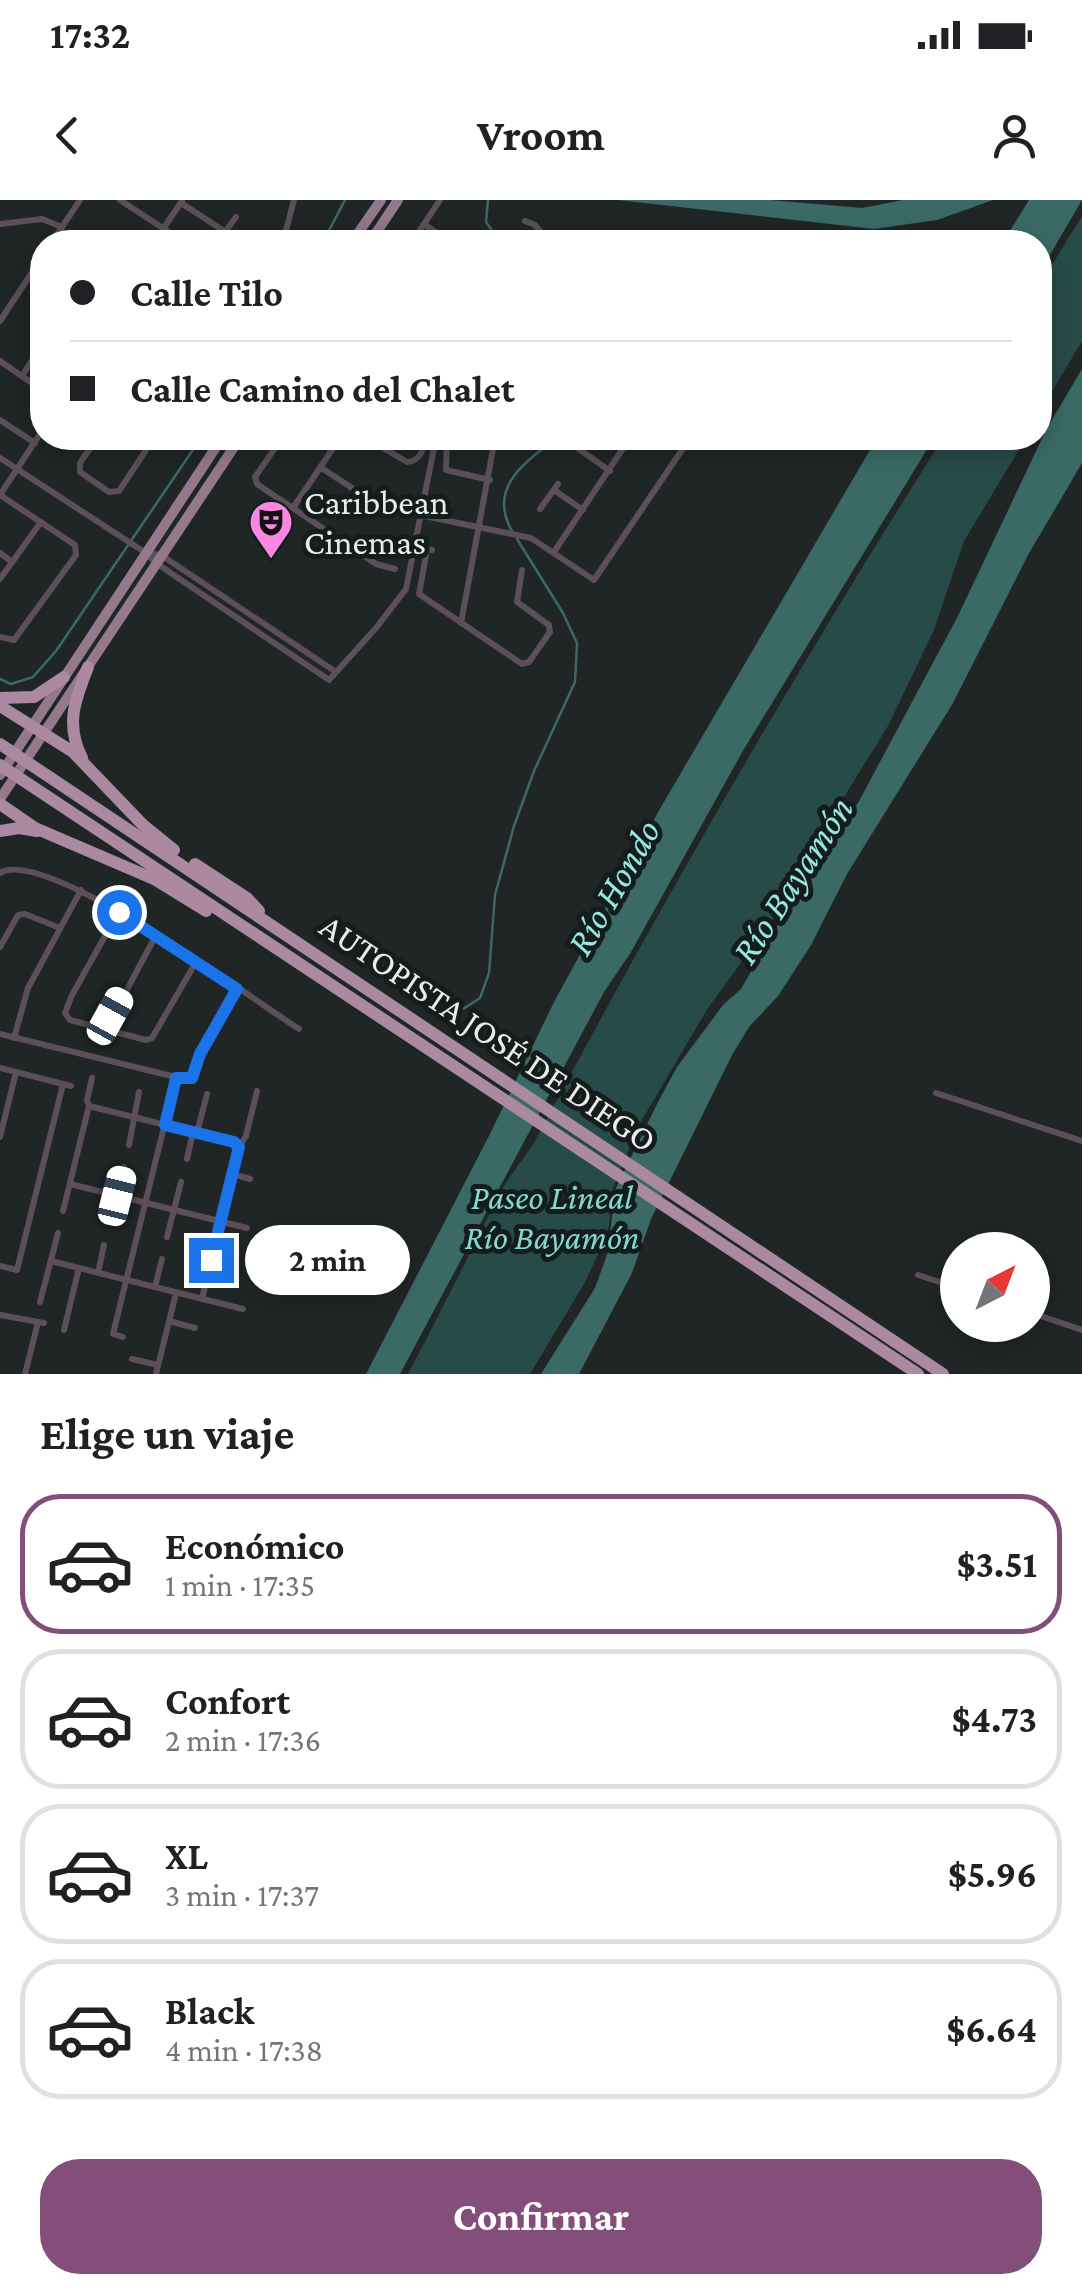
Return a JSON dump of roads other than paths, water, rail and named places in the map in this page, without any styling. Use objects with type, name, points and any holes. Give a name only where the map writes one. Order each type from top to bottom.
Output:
[{"type":"highway","points":[[86,765],[75,742],[72,718],[75,696],[88,668]]},
{"type":"highway","points":[[0,698],[34,697],[64,677]]},
{"type":"highway","points":[[0,706],[86,765],[143,826],[247,898],[274,926]]},
{"type":"highway","name":"AUTOPISTA JOSÉ DE DIEGO","points":[[0,744],[37,779],[266,941],[788,1269],[943,1374]]},
{"type":"highway","name":"AUTOPISTA JOSÉ DE DIEGO","points":[[0,758],[274,926],[455,1059],[918,1374]]},
{"type":"highway","points":[[37,779],[272,932],[302,946]]},
{"type":"highway","points":[[37,779],[455,1059]]},
{"type":"highway","points":[[0,802],[50,834],[154,879],[232,928],[266,941]]},
{"type":"highway","points":[[0,831],[19,828],[50,834]]},
{"type":"main road","points":[[360,230],[380,200]]},
{"type":"main road","points":[[378,230],[398,200]]},
{"type":"main road","points":[[0,802],[64,677],[141,550],[213,450]]},
{"type":"main road","points":[[0,775],[88,668],[232,450]]},
{"type":"street","points":[[0,224],[42,219],[62,228],[80,200]]},
{"type":"street","points":[[286,230],[294,200]]},
{"type":"street","points":[[420,230],[440,200]]},
{"type":"street","points":[[123,201],[163,229],[182,202],[223,230]]},
{"type":"street","points":[[227,230],[236,217]]},
{"type":"street","points":[[525,221],[538,230]]},
{"type":"street","points":[[424,224],[432,230]]},
{"type":"street","points":[[0,321],[30,275]]},
{"type":"street","points":[[0,361],[30,382]]},
{"type":"street","points":[[22,376],[30,363]]},
{"type":"street","points":[[0,420],[30,439]]},
{"type":"street","points":[[0,637],[14,640],[76,555],[75,545],[0,495],[30,450]]},
{"type":"street","points":[[89,450],[80,464],[80,472],[109,492],[118,491],[146,450]]},
{"type":"street","points":[[275,450],[256,482],[376,564],[395,570]]},
{"type":"street","points":[[293,508],[332,450]]},
{"type":"street","points":[[386,450],[407,462],[414,462],[423,450]]},
{"type":"street","points":[[158,559],[328,680],[389,613],[406,588],[434,450]]},
{"type":"street","points":[[447,450],[446,470],[490,480]]},
{"type":"street","points":[[461,623],[494,450]]},
{"type":"street","points":[[580,450],[610,470]]},
{"type":"street","points":[[554,552],[622,450]]},
{"type":"street","points":[[320,467],[381,507],[530,538],[594,580],[682,450]]},
{"type":"street","points":[[0,458],[336,672]]},
{"type":"street","points":[[540,509],[556,487],[583,510]]},
{"type":"street","points":[[0,578],[41,522]]},
{"type":"street","points":[[432,550],[427,550],[419,594],[522,664],[529,662],[550,632],[549,625],[517,602],[522,570]]},
{"type":"street","points":[[0,554],[12,562]]},
{"type":"street","points":[[0,873],[27,868],[81,890],[298,1029]]},
{"type":"street","points":[[14,1038],[28,988],[81,890]]},
{"type":"street","points":[[119,912],[72,995],[65,1014],[70,1020],[146,1040],[152,1038],[196,962]]},
{"type":"street","points":[[0,947],[18,915],[25,914],[60,928]]},
{"type":"street","points":[[106,1030],[156,935]]},
{"type":"street","points":[[0,1034],[176,1078],[192,1078],[200,1054],[237,989]]},
{"type":"street","points":[[0,1068],[67,1085],[17,1270],[0,1266]]},
{"type":"street","points":[[0,1137],[16,1072]]},
{"type":"street","points":[[63,1210],[89,1106],[92,1078]]},
{"type":"street","points":[[123,1337],[112,1334],[176,1078]]},
{"type":"street","points":[[202,1299],[239,1147],[246,1136],[258,1091]]},
{"type":"street","points":[[130,1145],[139,1092]]},
{"type":"street","points":[[936,1093],[1082,1141]]},
{"type":"street","points":[[187,1159],[207,1094]]},
{"type":"street","points":[[89,1106],[234,1142],[239,1147]]},
{"type":"street","points":[[110,1222],[124,1167]]},
{"type":"street","points":[[233,1174],[250,1179]]},
{"type":"street","points":[[167,1237],[181,1182]]},
{"type":"street","points":[[70,1184],[247,1228]]},
{"type":"street","points":[[40,1302],[58,1233]]},
{"type":"street","points":[[98,1273],[104,1245]]},
{"type":"street","points":[[154,1287],[162,1259]]},
{"type":"street","points":[[51,1261],[242,1309]]},
{"type":"street","points":[[64,1330],[79,1268]]},
{"type":"street","points":[[918,1274],[940,1282]]},
{"type":"street","points":[[132,1359],[157,1370],[176,1292]]},
{"type":"street","points":[[0,1315],[41,1322],[25,1374]]},
{"type":"street","points":[[1050,1320],[1082,1330]]},
{"type":"street","points":[[169,1321],[195,1328]]},
{"type":"waterway","points":[[329,230],[345,200]]},
{"type":"waterway","points":[[488,200],[486,222],[492,230]]},
{"type":"waterway","points":[[0,679],[11,684],[33,677],[56,651],[193,450]]},
{"type":"waterway","points":[[513,533],[504,503],[507,489],[522,467],[542,450]]},
{"type":"waterway","points":[[449,1018],[480,998],[489,973],[495,895],[514,826],[534,771],[575,682],[577,643],[517,539]]},
{"type":"place","name":"Caribbean Cinemas","points":[[271,560]]},
{"type":"water label","name":"Río Bayamón","points":[[792,880]]},
{"type":"water label","name":"Río Hondo","points":[[613,887]]},
{"type":"park label","name":"Paseo Lineal Río Bayamón","points":[[552,1217]]}]
